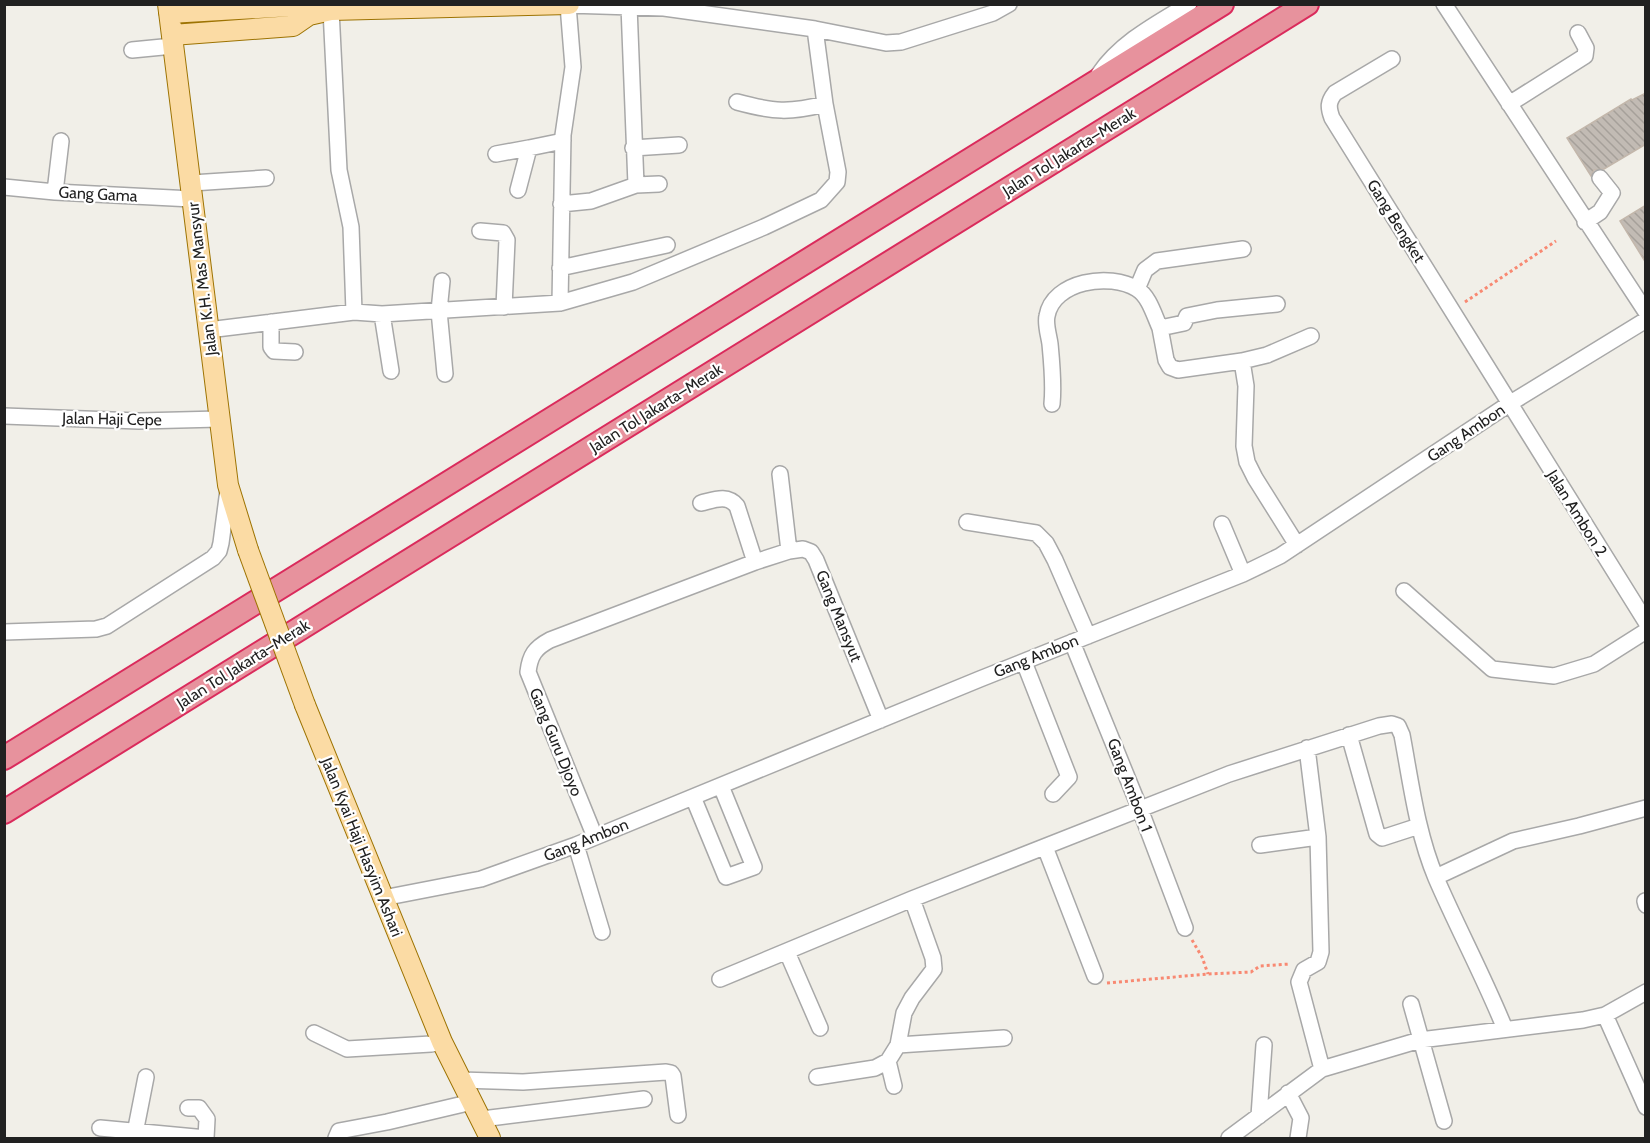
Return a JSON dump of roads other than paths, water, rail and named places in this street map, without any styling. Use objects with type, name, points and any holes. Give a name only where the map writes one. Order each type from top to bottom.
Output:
[{"type":"highway","points":[[4,758],[619,380],[1222,4]]},
{"type":"highway","name":"Jalan Tol Jakarta–Merak","points":[[4,812],[1307,4]]},
{"type":"main road","points":[[172,41],[292,26],[309,15],[331,10],[432,6],[568,5]]},
{"type":"main road","points":[[169,9],[291,6],[309,15]]},
{"type":"main road","name":"Jalan K.H. Mas Mansyur","points":[[169,9],[228,485],[248,550]]},
{"type":"main road","name":"Jalan Kyai Haji Hasyim Ashari","points":[[248,550],[305,705],[383,898],[442,1041],[490,1138]]},
{"type":"street","points":[[560,303],[563,141],[573,67],[568,5],[663,8],[815,29],[886,43],[901,42],[993,12],[1009,4]]},
{"type":"street","points":[[1092,84],[1106,64],[1134,39],[1189,4]]},
{"type":"street","points":[[1444,4],[1646,312]]},
{"type":"street","points":[[629,6],[636,185]]},
{"type":"street","points":[[331,10],[339,170],[351,227],[354,312]]},
{"type":"street","points":[[208,330],[354,312],[382,314],[560,303],[633,282],[764,227],[821,200],[837,182],[838,172],[825,104],[815,29]]},
{"type":"street","points":[[1509,104],[1585,56],[1586,48],[1578,33]]},
{"type":"street","points":[[132,50],[172,41]]},
{"type":"street","name":"Gang Bengket","points":[[1392,59],[1335,93],[1329,101],[1328,108],[1332,118],[1509,404]]},
{"type":"street","points":[[737,102],[769,111],[798,111],[825,104]]},
{"type":"street","points":[[55,192],[61,141]]},
{"type":"street","points":[[496,154],[563,141]]},
{"type":"street","points":[[633,148],[680,145]]},
{"type":"street","points":[[518,190],[529,148]]},
{"type":"street","points":[[1585,222],[1600,212],[1612,193],[1600,177]]},
{"type":"street","name":"Gang Gama","points":[[4,187],[55,192],[192,191],[266,178]]},
{"type":"street","points":[[561,204],[591,201],[636,185],[659,184]]},
{"type":"street","points":[[480,231],[503,233],[507,240],[504,307]]},
{"type":"street","points":[[560,268],[667,245]]},
{"type":"street","points":[[1137,289],[1144,270],[1157,261],[1243,249]]},
{"type":"street","points":[[442,281],[439,311],[445,374]]},
{"type":"street","points":[[1052,404],[1054,383],[1047,317],[1055,297],[1074,287],[1100,281],[1123,283],[1137,289],[1145,296],[1160,328],[1166,360],[1170,367],[1178,370],[1268,356],[1311,336]]},
{"type":"street","points":[[1160,328],[1184,323],[1187,316],[1217,310],[1277,304]]},
{"type":"street","points":[[382,314],[391,371]]},
{"type":"street","name":"Gang Ambon","points":[[383,898],[481,879],[576,845],[1243,574],[1297,545],[1509,404],[1646,320]]},
{"type":"street","points":[[271,322],[271,347],[274,351],[295,352]]},
{"type":"street","points":[[1242,361],[1246,386],[1244,446],[1247,462],[1297,545]]},
{"type":"street","name":"Jalan Ambon 2","points":[[1509,404],[1646,622]]},
{"type":"street","name":"Jalan Haji Cepe","points":[[4,416],[139,421],[219,419]]},
{"type":"street","points":[[701,503],[726,498],[732,500],[737,506],[754,562],[789,551],[780,474]]},
{"type":"street","points":[[4,632],[96,629],[107,626],[213,558],[219,551],[221,543],[228,485]]},
{"type":"street","points":[[967,522],[1036,534],[1046,543],[1088,636]]},
{"type":"street","points":[[1222,524],[1243,574]]},
{"type":"street","name":"Gang Mansyut","points":[[789,551],[803,549],[811,552],[816,560],[881,720]]},
{"type":"street","name":"Gang Guru Djoyo","points":[[595,837],[528,672],[530,659],[537,647],[550,640],[754,562]]},
{"type":"street","points":[[1404,591],[1492,669],[1554,676],[1594,664],[1646,631]]},
{"type":"street","name":"Gang Ambon 1","points":[[1072,642],[1140,809],[1185,928]]},
{"type":"street","points":[[1024,662],[1070,777],[1053,794]]},
{"type":"street","points":[[720,979],[912,899],[1242,769],[1348,735],[1392,724],[1398,726],[1402,735],[1419,826],[1436,877],[1468,942],[1504,1029]]},
{"type":"street","points":[[1348,735],[1377,834],[1382,838],[1419,826]]},
{"type":"street","points":[[1307,748],[1318,837],[1321,952],[1318,962],[1304,970],[1299,982],[1322,1069]]},
{"type":"street","points":[[693,797],[726,877],[753,867],[721,786]]},
{"type":"street","points":[[1436,877],[1513,841],[1646,808]]},
{"type":"street","points":[[1260,845],[1318,837]]},
{"type":"street","points":[[576,845],[602,932]]},
{"type":"street","points":[[1045,847],[1095,976]]},
{"type":"street","points":[[817,1077],[875,1068],[888,1061],[898,1045],[904,1013],[912,998],[934,969],[933,958],[912,899]]},
{"type":"street","points":[[787,952],[820,1028]]},
{"type":"street","points":[[1229,1138],[1322,1069],[1420,1040],[1583,1020],[1605,1015],[1646,992]]},
{"type":"street","points":[[1411,1004],[1444,1121]]},
{"type":"street","points":[[1605,1015],[1645,1104]]},
{"type":"street","points":[[314,1033],[347,1049],[431,1044],[442,1041]]},
{"type":"street","points":[[898,1045],[1004,1038]]},
{"type":"street","points":[[1259,1116],[1264,1045]]},
{"type":"street","points":[[888,1061],[894,1086]]},
{"type":"street","points":[[460,1080],[523,1083],[666,1072],[673,1076],[678,1115]]},
{"type":"street","points":[[135,1134],[146,1077]]},
{"type":"street","points":[[1288,1093],[1301,1118],[1298,1138]]},
{"type":"street","points":[[336,1138],[339,1131],[387,1122],[477,1111],[644,1099]]},
{"type":"street","points":[[100,1128],[135,1134],[206,1138],[207,1119],[199,1108],[188,1107]]}]
